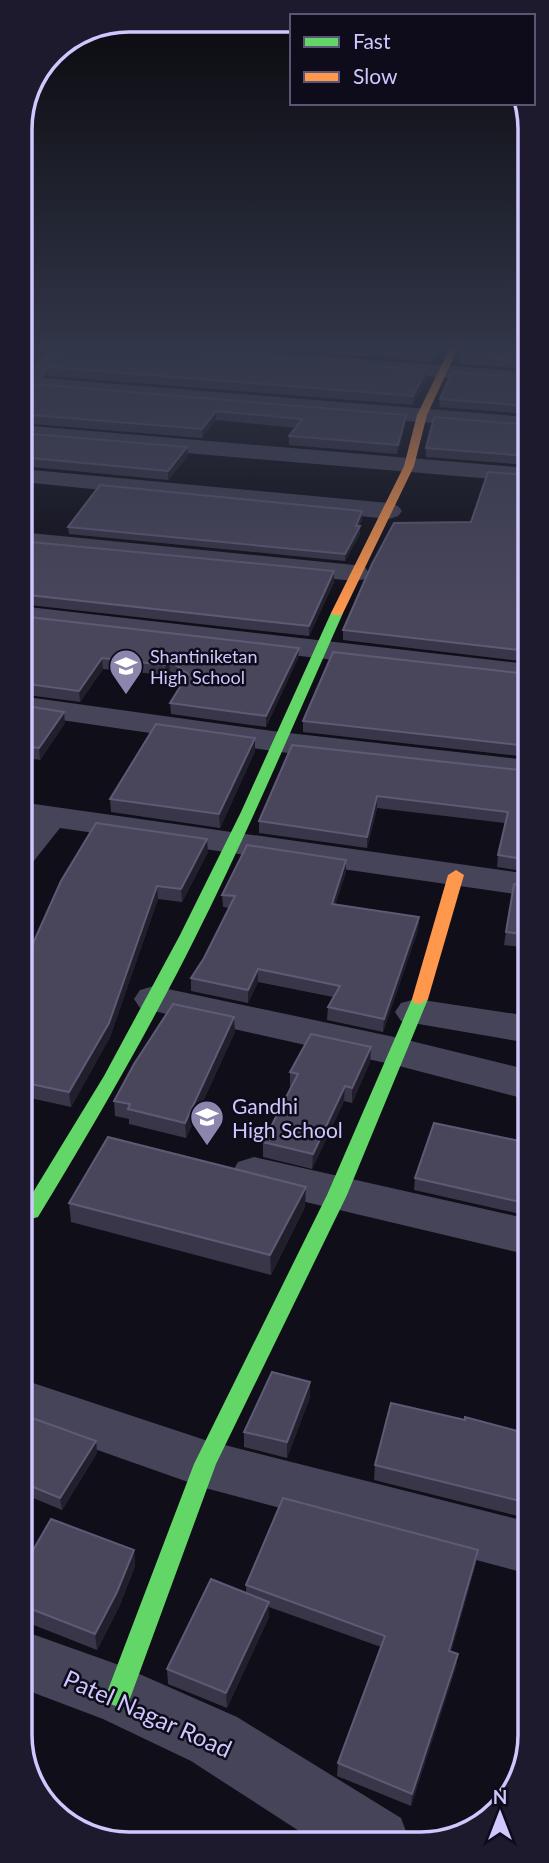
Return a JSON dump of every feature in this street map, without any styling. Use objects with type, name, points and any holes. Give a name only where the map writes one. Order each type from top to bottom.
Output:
[{"type":"street","points":[[76,437],[518,474]]},
{"type":"street","points":[[32,1211],[101,1136],[154,999],[234,842],[355,573],[389,511],[408,466],[416,437]]},
{"type":"street","points":[[32,477],[389,511]]},
{"type":"street","points":[[32,541],[355,573]]},
{"type":"street","points":[[32,616],[518,672]]},
{"type":"street","points":[[32,707],[280,742],[518,769]]},
{"type":"street","points":[[36,814],[518,884]]},
{"type":"street","points":[[119,1695],[205,1464],[337,1195],[416,1012],[456,875]]},
{"type":"street","points":[[154,999],[399,1052],[517,1082]]},
{"type":"street","points":[[416,1012],[517,1028]]},
{"type":"street","points":[[209,1163],[337,1195],[517,1234]]},
{"type":"street","points":[[32,1405],[205,1464],[517,1545]]},
{"type":"street","name":"Patel Nagar Road","points":[[32,1663],[119,1695],[214,1738],[361,1832]]},
{"type":"building","points":[[32,437],[67,437],[187,447],[168,471],[32,458]]},
{"type":"building","points":[[300,437],[400,437],[398,445]]},
{"type":"building","points":[[429,437],[518,437],[518,455],[426,448]]},
{"type":"building","points":[[488,472],[518,474],[518,650],[343,630],[372,564],[394,523],[471,522]]},
{"type":"building","points":[[100,485],[362,511],[356,526],[360,526],[345,554],[68,527]]},
{"type":"building","points":[[32,542],[334,571],[309,626],[32,595]]},
{"type":"building","points":[[32,617],[299,648],[266,716],[170,703],[188,674],[169,660],[165,665],[102,658],[79,691],[32,685]]},
{"type":"building","points":[[333,652],[518,673],[518,745],[303,721]]},
{"type":"building","points":[[32,707],[64,712],[39,748],[32,747]]},
{"type":"building","points":[[156,724],[255,738],[219,814],[110,799]]},
{"type":"building","points":[[292,745],[518,770],[518,858],[498,855],[508,812],[377,796],[367,837],[259,821]]},
{"type":"building","points":[[96,823],[207,839],[181,889],[157,886],[109,1023],[69,1092],[32,1084],[32,946],[61,881]]},
{"type":"building","points":[[247,845],[346,860],[332,904],[419,917],[384,1019],[328,1007],[340,986],[258,969],[248,990],[191,978],[235,896],[222,895]]},
{"type":"building","points":[[514,884],[518,884],[518,934],[506,932]]},
{"type":"building","points":[[173,1004],[234,1017],[185,1123],[128,1109],[130,1104],[114,1101],[134,1064]]},
{"type":"building","points":[[311,1034],[371,1047],[352,1088],[345,1086],[313,1154],[263,1142],[298,1074],[290,1072]]},
{"type":"building","points":[[434,1123],[517,1141],[517,1201],[415,1178]]},
{"type":"building","points":[[108,1137],[306,1187],[270,1255],[69,1203]]},
{"type":"building","points":[[272,1372],[310,1382],[287,1442],[244,1432]]},
{"type":"building","points":[[391,1403],[465,1420],[465,1417],[517,1431],[517,1500],[375,1465]]},
{"type":"building","points":[[32,1418],[96,1441],[60,1498],[32,1487]]},
{"type":"building","points":[[283,1498],[478,1550],[449,1651],[458,1654],[412,1794],[338,1763],[385,1636],[246,1585]]},
{"type":"building","points":[[51,1519],[134,1550],[117,1592],[95,1634],[32,1609],[32,1552]]},
{"type":"building","points":[[211,1579],[269,1602],[226,1693],[167,1669]]},
{"type":"traffic: fast","points":[[32,1210],[113,1076],[164,983],[248,812],[337,613]]},
{"type":"traffic: fast","points":[[119,1695],[205,1464],[337,1195],[420,999]]},
{"type":"traffic: slow","points":[[337,613],[409,466],[416,437]]},
{"type":"traffic: slow","points":[[420,999],[456,875]]},
{"type":"place","name":"Shantiniketan High School","points":[[126,696]]},
{"type":"place","name":"Gandhi High School","points":[[207,1147]]}]
